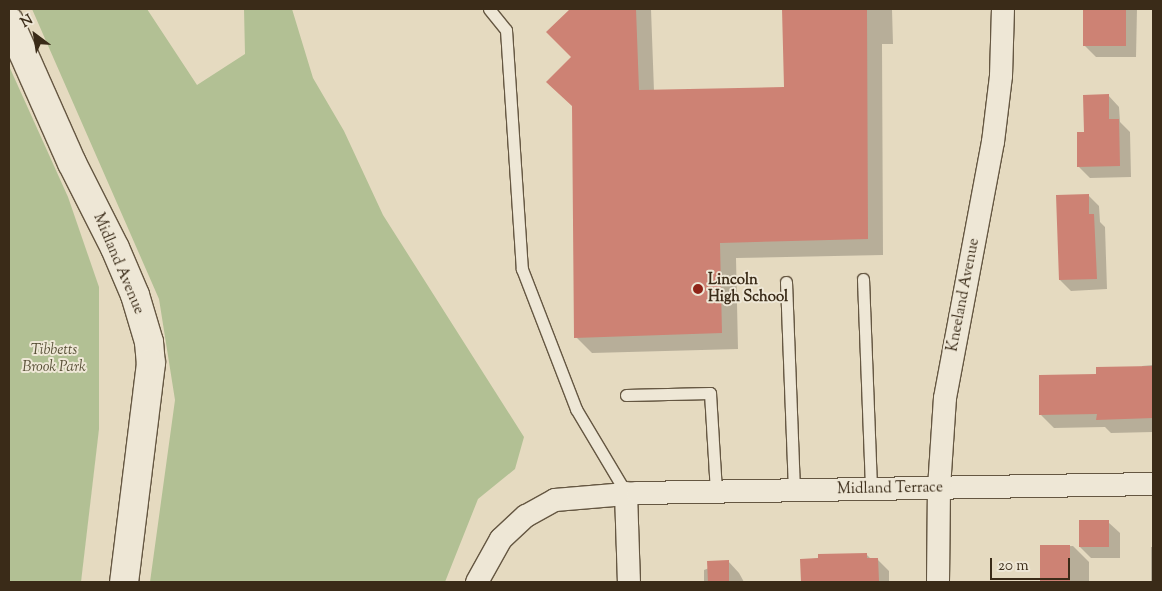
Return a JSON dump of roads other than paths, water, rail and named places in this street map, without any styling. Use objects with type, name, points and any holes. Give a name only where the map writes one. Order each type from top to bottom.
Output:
[{"type":"street","name":"Kneeland Avenue","points":[[938,582],[939,488],[945,398],[993,142],[1001,76],[1003,9]]},
{"type":"street","name":"Midland Avenue","points":[[9,21],[72,163],[115,248],[135,295],[149,342],[151,363],[124,582]]},
{"type":"street","name":"Midland Terrace","points":[[478,582],[501,539],[526,516],[555,500],[626,493],[1153,484]]},
{"type":"street","points":[[626,493],[629,582]]},
{"type":"lane","points":[[489,9],[506,30],[522,269],[576,409],[626,493]]},
{"type":"lane","points":[[863,279],[871,489]]},
{"type":"lane","points":[[786,282],[794,490]]},
{"type":"lane","points":[[626,395],[710,393],[716,492]]},
{"type":"place","name":"Lincoln High School","points":[[698,289]]},
{"type":"park label","name":"Tibbetts Brook Park","points":[[54,358]]}]
